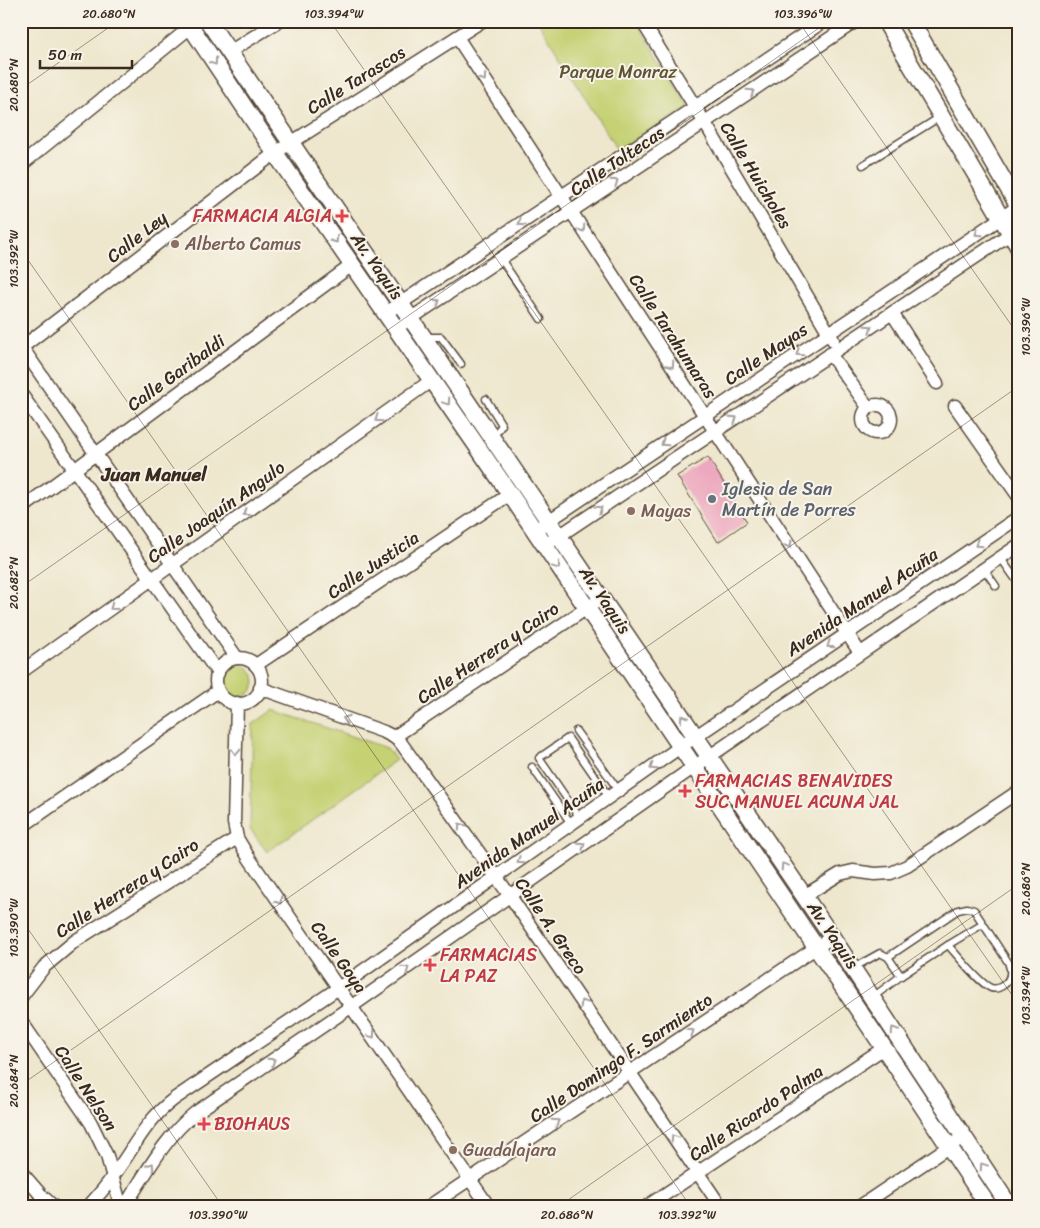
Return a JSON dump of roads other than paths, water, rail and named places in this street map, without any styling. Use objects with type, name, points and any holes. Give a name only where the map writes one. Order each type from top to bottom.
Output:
[{"type":"street","name":"Av. Yaquis","points":[[208,21],[853,968],[1010,1207]]},
{"type":"street","points":[[229,52],[279,21]]},
{"type":"street","name":"Calle Tarascos","points":[[275,153],[482,21]]},
{"type":"street","name":"Calle Huicholes","points":[[642,21],[705,123],[829,333],[834,351],[868,407]]},
{"type":"street","name":"Calle Toltecas","points":[[386,313],[824,21]]},
{"type":"street","name":"Calle Toltecas","points":[[396,329],[856,21]]},
{"type":"street","points":[[885,21],[1001,218],[1015,230],[1019,248]]},
{"type":"street","points":[[911,21],[1019,207]]},
{"type":"street","name":"Av. Yaquis","points":[[192,23],[275,153],[510,494],[857,1007],[988,1205]]},
{"type":"street","points":[[21,166],[192,23]]},
{"type":"street","name":"Calle Tarahumaras","points":[[457,37],[860,654]]},
{"type":"street","name":"Calle Ley","points":[[22,347],[275,153]]},
{"type":"street","name":"Calle Mayas","points":[[533,530],[1019,207]]},
{"type":"street","name":"Calle Mayas","points":[[544,546],[1015,230]]},
{"type":"street","name":"Calle Garibaldi","points":[[21,509],[352,265]]},
{"type":"street","points":[[892,312],[936,383]]},
{"type":"street","points":[[22,347],[236,658]]},
{"type":"street","name":"Calle Joaquín Angulo","points":[[21,672],[432,380]]},
{"type":"street","points":[[21,394],[218,673]]},
{"type":"street","points":[[955,406],[1019,497]]},
{"type":"street","name":"Calle Justicia","points":[[256,665],[510,494]]},
{"type":"street","name":"Avenida Manuel Acuña","points":[[88,1207],[114,1176],[150,1120],[160,1109],[340,988],[680,747],[1019,516]]},
{"type":"street","points":[[122,1207],[166,1141],[195,1113],[352,1006],[709,756],[1019,545]]},
{"type":"street","name":"Calle Herrera y Cairo","points":[[394,737],[602,598]]},
{"type":"street","points":[[236,658],[247,659],[256,665],[262,676],[260,688],[251,700],[237,703],[225,699],[218,691],[216,682],[223,664],[236,658]]},
{"type":"street","name":"Calle A. Greco","points":[[260,688],[394,737],[409,753],[497,877],[721,1207]]},
{"type":"street","points":[[21,827],[218,691]]},
{"type":"street","name":"Calle Goya","points":[[237,703],[234,823],[237,838],[489,1207]]},
{"type":"street","points":[[804,896],[840,874],[853,871],[874,874],[891,873],[907,866],[1019,791]]},
{"type":"street","name":"Calle Herrera y Cairo","points":[[21,997],[44,967],[75,941],[237,838]]},
{"type":"street","name":"Calle Domingo F. Sarmiento","points":[[428,1207],[832,937]]},
{"type":"street","name":"Calle Nelson","points":[[21,1021],[91,1123],[107,1156],[122,1207]]},
{"type":"street","name":"Calle Ricardo Palma","points":[[646,1207],[884,1048]]},
{"type":"street","points":[[859,1207],[963,1138]]},
{"type":"street","points":[[21,1172],[54,1207]]},
{"type":"lane","points":[[863,165],[941,116]]},
{"type":"lane","points":[[500,259],[540,319]]},
{"type":"lane","points":[[423,337],[441,337],[461,364]]},
{"type":"lane","points":[[486,399],[502,425],[492,438]]},
{"type":"lane","points":[[1000,557],[1019,584]]},
{"type":"lane","points":[[984,569],[996,586]]},
{"type":"lane","points":[[576,731],[614,794]]},
{"type":"lane","points":[[576,822],[539,758],[568,738],[614,794]]},
{"type":"lane","points":[[532,767],[576,822]]},
{"type":"lane","points":[[888,957],[958,910],[966,908],[974,910],[1008,962],[1012,972],[1008,981],[1000,988],[992,989],[983,983],[948,945]]},
{"type":"lane","points":[[857,1007],[873,998],[901,976],[948,945],[983,924]]},
{"type":"lane","points":[[853,968],[880,953],[888,957],[901,976]]},
{"type":"place","name":"FARMACIA ALGIA","points":[[342,216]]},
{"type":"place","name":"Alberto Camus","points":[[175,244]]},
{"type":"place","name":"Iglesia de San Martín de Porres","points":[[712,499]]},
{"type":"place","name":"Mayas","points":[[631,511]]},
{"type":"place","name":"FARMACIAS BENAVIDES SUC MANUEL ACUNA JAL","points":[[685,791]]},
{"type":"place","name":"FARMACIAS LA PAZ","points":[[430,965]]},
{"type":"place","name":"BIOHAUS","points":[[204,1124]]},
{"type":"place","name":"Guadalajara","points":[[453,1150]]},
{"type":"district","name":"Juan Manuel","points":[[154,474]]},
{"type":"park label","name":"Parque Monraz","points":[[618,72]]}]
